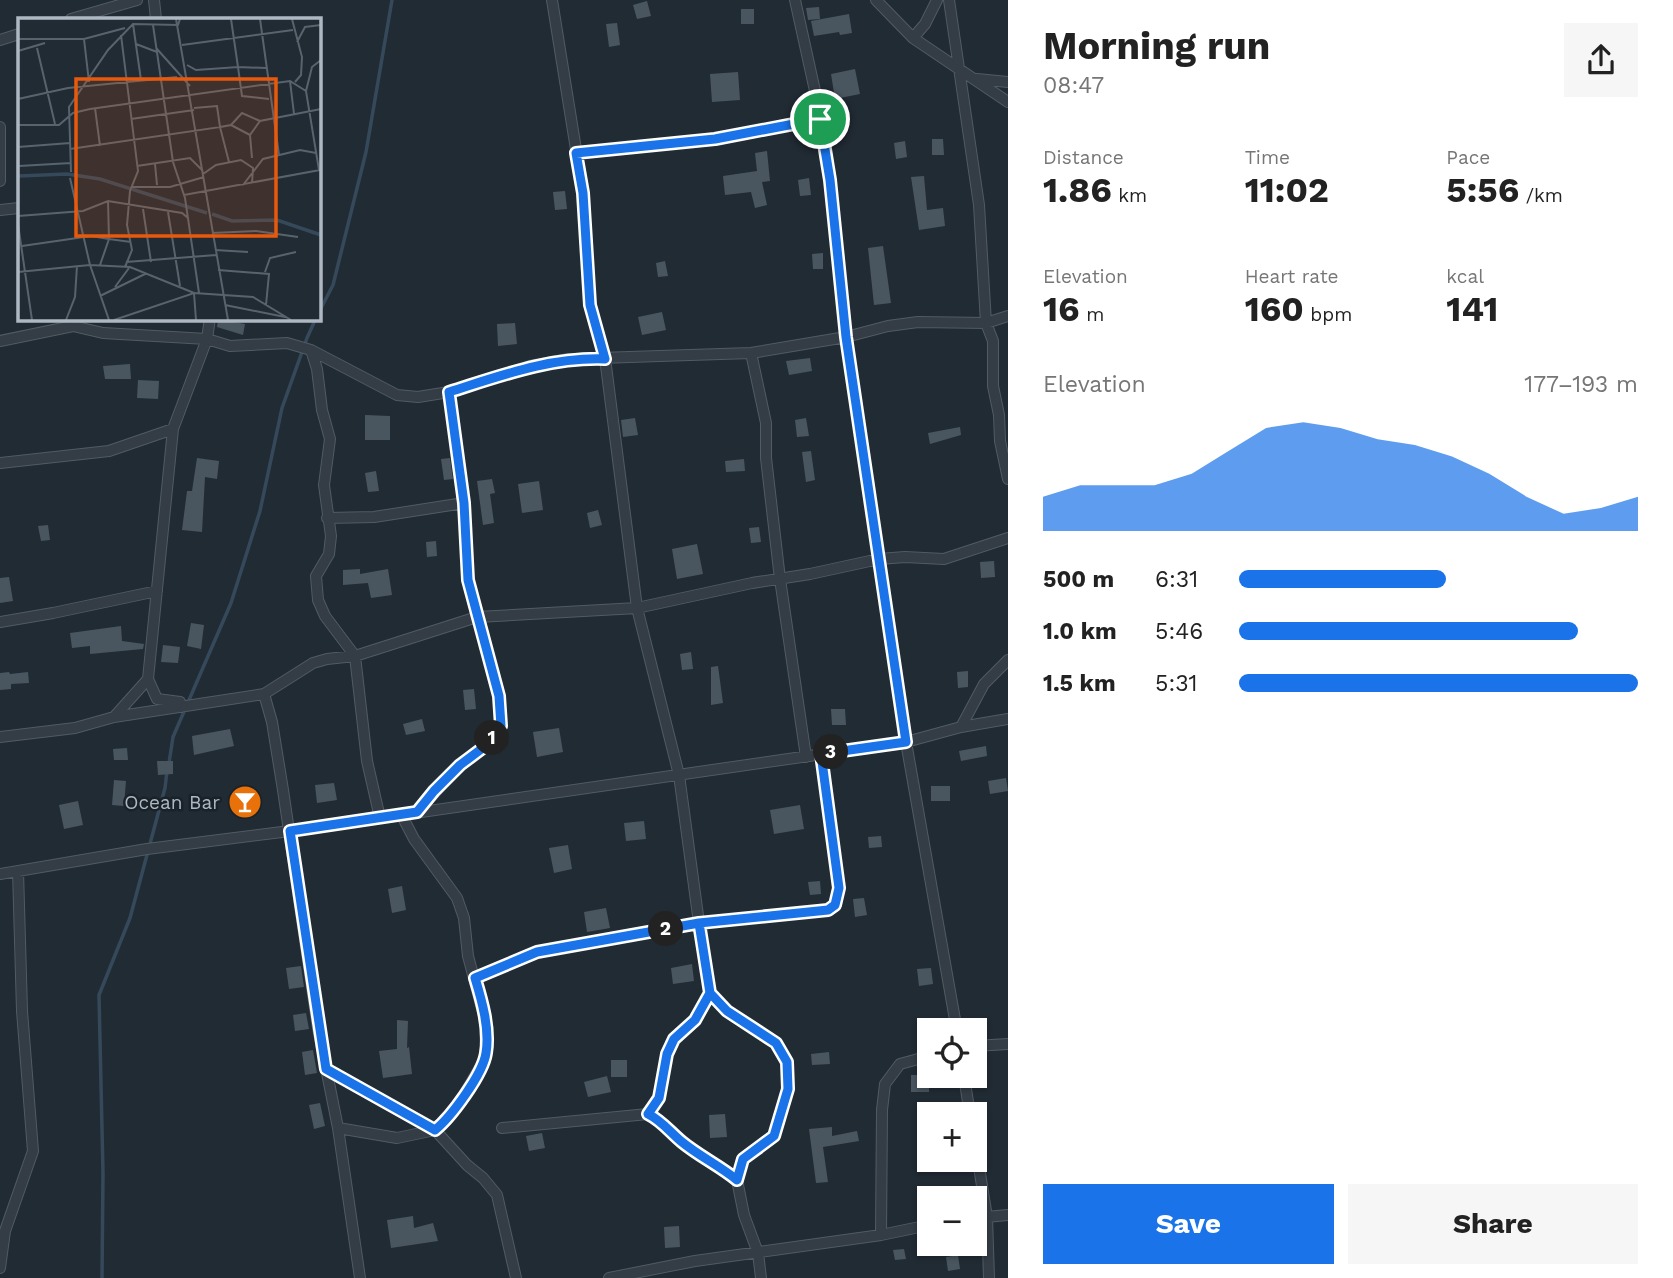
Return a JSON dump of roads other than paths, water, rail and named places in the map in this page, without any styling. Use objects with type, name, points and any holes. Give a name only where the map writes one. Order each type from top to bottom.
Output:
[{"type":"street","points":[[74,18],[137,0]]},
{"type":"street","points":[[154,0],[156,18]]},
{"type":"street","points":[[552,0],[583,193],[590,305],[605,359],[637,608],[679,775],[710,993],[727,1011],[776,1043],[787,1062],[788,1089],[774,1136],[743,1159],[737,1180],[744,1215],[758,1253],[761,1278]]},
{"type":"street","points":[[794,0],[820,119],[830,180],[846,337],[906,742],[955,1018]]},
{"type":"street","points":[[876,0],[913,38],[1008,102]]},
{"type":"street","points":[[913,38],[925,23],[937,0]]},
{"type":"street","points":[[949,0],[979,205],[986,323],[993,341],[993,386],[1003,414],[999,441],[1008,478]]},
{"type":"street","points":[[0,40],[18,34]]},
{"type":"street","points":[[974,79],[1008,82]]},
{"type":"street","points":[[576,153],[715,139],[820,119]]},
{"type":"street","points":[[0,127],[0,181]]},
{"type":"street","points":[[0,210],[18,208]]},
{"type":"street","points":[[0,341],[73,326],[103,333],[207,339],[230,345],[287,343],[312,350],[397,395],[418,397],[449,392],[530,366],[569,359],[751,353],[846,337],[888,326],[918,322],[986,323],[1008,316]]},
{"type":"street","points":[[181,707],[176,700],[157,699],[148,679],[173,429],[207,339],[210,320]]},
{"type":"street","points":[[312,350],[330,439],[324,485],[331,536],[330,549],[316,576],[318,600],[325,616],[355,656],[367,761],[380,818]]},
{"type":"street","points":[[751,353],[766,423],[766,457],[780,579],[806,757]]},
{"type":"street","points":[[417,812],[460,765],[488,744],[501,726],[499,696],[468,580],[464,503],[449,392]]},
{"type":"street","points":[[0,463],[109,451],[173,429]]},
{"type":"street","points":[[327,518],[374,517],[464,503]]},
{"type":"street","points":[[0,737],[75,728],[114,717],[264,694],[313,663],[355,656],[477,617],[637,608],[879,559],[944,559],[1008,537]]},
{"type":"street","points":[[0,622],[158,591]]},
{"type":"street","points":[[961,727],[985,684],[1008,660]]},
{"type":"street","points":[[114,717],[148,679]]},
{"type":"street","points":[[264,694],[272,722],[290,831],[360,1278]]},
{"type":"street","points":[[0,874],[147,849],[290,831],[906,742],[961,727],[1008,719]]},
{"type":"street","points":[[475,978],[537,952],[699,923],[828,910],[835,905],[838,880],[821,754]]},
{"type":"street","points":[[338,1128],[397,1138],[435,1130],[457,1107],[486,1057],[485,1020],[468,956],[464,918],[457,898],[414,838],[401,814]]},
{"type":"street","points":[[0,1268],[5,1231],[33,1151],[22,1012],[18,871]]},
{"type":"street","points":[[648,1114],[659,1098],[667,1054],[674,1039],[695,1020],[710,993]]},
{"type":"street","points":[[987,1045],[1008,1044]]},
{"type":"street","points":[[881,1236],[882,1110],[886,1084],[900,1064],[917,1059]]},
{"type":"street","points":[[326,1069],[435,1130],[467,1165],[483,1178],[497,1195],[516,1278]]},
{"type":"street","points":[[502,1128],[648,1114],[661,1121],[683,1143],[718,1164],[737,1180]]},
{"type":"street","points":[[987,1216],[1008,1214]]},
{"type":"street","points":[[609,1278],[695,1261],[881,1236],[917,1228]]},
{"type":"street","points":[[986,1256],[989,1278]]},
{"type":"waterway","points":[[320,310],[333,285],[366,152],[392,0]]},
{"type":"waterway","points":[[169,763],[173,737],[231,603],[260,511],[282,408],[315,320]]},
{"type":"waterway","points":[[102,1278],[103,1173],[99,995],[130,918],[165,788],[167,771]]},
{"type":"place","name":"Ocean Bar","points":[[245,802]]}]
